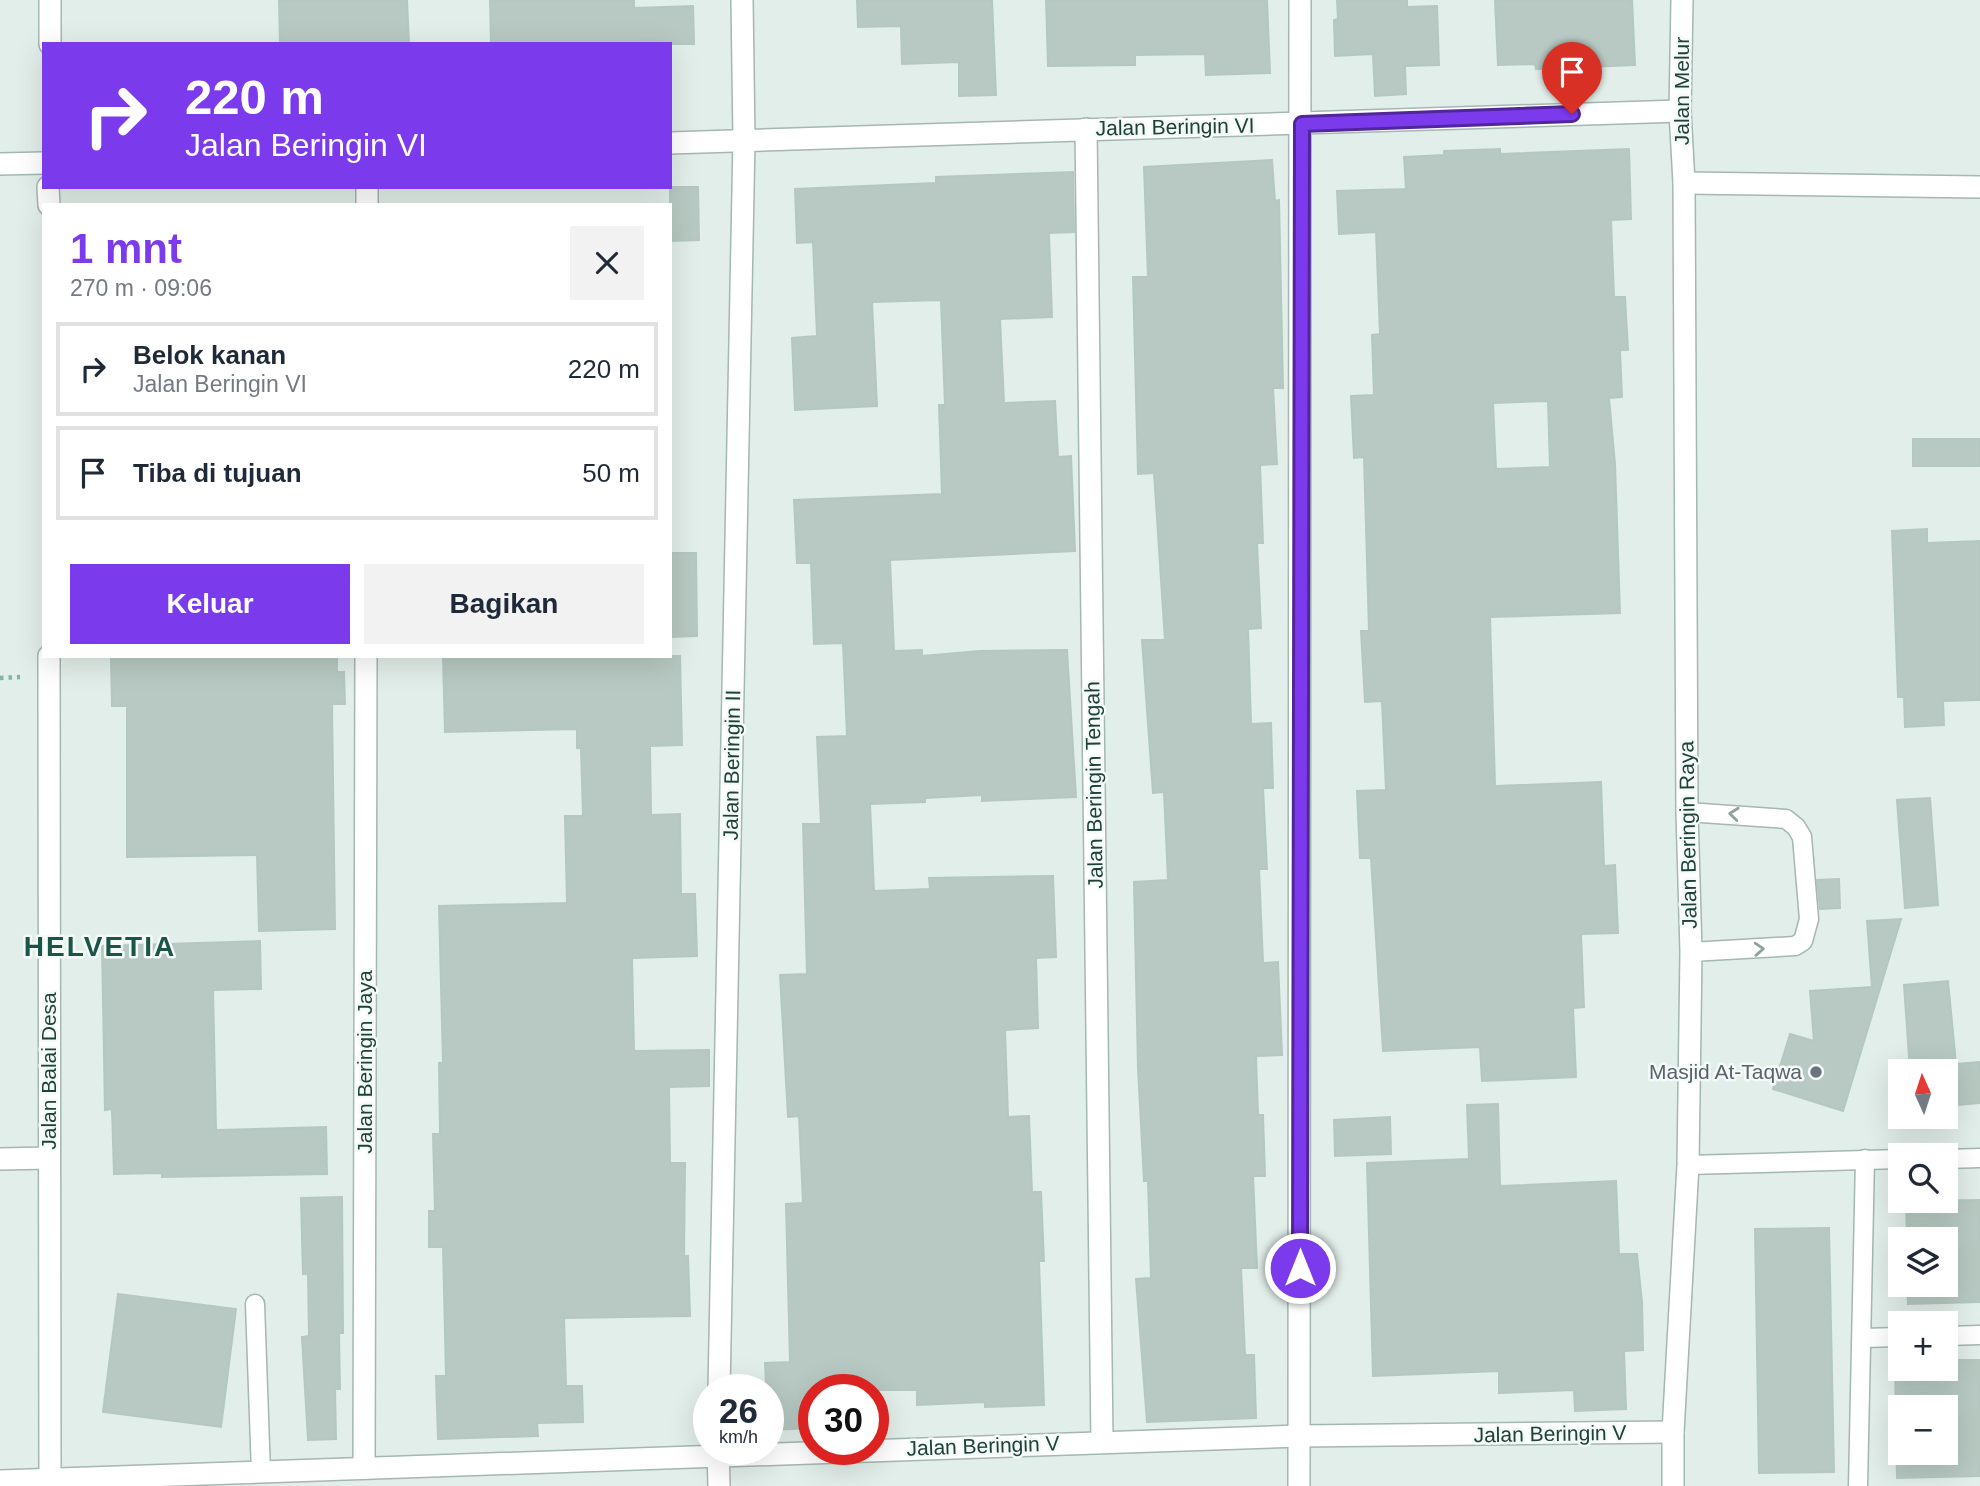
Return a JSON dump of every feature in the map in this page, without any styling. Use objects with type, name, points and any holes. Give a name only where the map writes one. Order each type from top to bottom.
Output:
[{"type":"street","points":[[50,0],[50,42]]},
{"type":"street","name":"Jalan Beringin II","points":[[719,1374],[744,140],[742,0]]},
{"type":"street","points":[[1299,1486],[1300,0]]},
{"type":"street","name":"Jalan Melur","points":[[1682,0],[1680,111],[1684,183]]},
{"type":"street","name":"Jalan Beringin VI","points":[[672,142],[1680,111]]},
{"type":"street","name":"Jalan Beringin Tengah","points":[[1086,129],[1102,1442]]},
{"type":"street","points":[[0,164],[42,163]]},
{"type":"street","points":[[1684,183],[1980,187]]},
{"type":"street","name":"Jalan Beringin Raya","points":[[1673,1486],[1673,1432],[1688,1165],[1691,952],[1687,812],[1684,183]]},
{"type":"street","name":"Jalan Balai Desa","points":[[49,658],[50,1483]]},
{"type":"street","name":"Jalan Beringin Jaya","points":[[363,1468],[366,658]]},
{"type":"street","points":[[0,1159],[49,1158]]},
{"type":"street","name":"Jalan Beringin V","points":[[784,1451],[1300,1436],[1673,1432]]},
{"type":"street","name":"Jalan Beringin V","points":[[0,1481],[50,1483],[693,1454]]},
{"type":"street","points":[[718,1465],[719,1486]]},
{"type":"lane","points":[[1687,812],[1786,819],[1796,827],[1802,837],[1808,919],[1803,941],[1795,946],[1691,952]]},
{"type":"lane","points":[[1958,1158],[1980,1158]]},
{"type":"lane","points":[[1858,1486],[1865,1159]]},
{"type":"lane","points":[[1688,1165],[1888,1159]]},
{"type":"lane","points":[[255,1304],[261,1473]]},
{"type":"lane","points":[[1958,1336],[1980,1335]]},
{"type":"lane","points":[[1863,1338],[1888,1337]]},
{"type":"building","points":[[279,0],[407,0],[409,42],[280,42]]},
{"type":"building","points":[[490,0],[634,0],[634,8],[693,6],[694,44],[491,42]]},
{"type":"building","points":[[857,0],[992,0],[996,95],[959,96],[959,62],[902,64],[901,26],[858,27]]},
{"type":"building","points":[[1046,0],[1267,0],[1270,73],[1206,75],[1205,54],[1135,55],[1135,65],[1048,66]]},
{"type":"building","points":[[1337,0],[1407,0],[1407,7],[1437,6],[1439,65],[1405,66],[1406,94],[1375,96],[1373,54],[1335,56],[1334,20],[1338,19]]},
{"type":"building","points":[[1495,0],[1632,0],[1635,65],[1536,69],[1535,64],[1498,65]]},
{"type":"building","points":[[1500,149],[1500,154],[1629,149],[1631,219],[1611,220],[1614,297],[1625,297],[1628,350],[1620,350],[1622,397],[1609,398],[1615,464],[1620,613],[1490,617],[1495,786],[1601,782],[1604,866],[1615,865],[1618,933],[1581,934],[1584,1007],[1573,1008],[1576,1077],[1482,1081],[1480,1047],[1383,1051],[1371,858],[1360,858],[1357,791],[1386,790],[1382,701],[1365,702],[1361,631],[1369,631],[1364,457],[1354,458],[1351,396],[1374,395],[1372,335],[1380,334],[1376,232],[1339,234],[1337,191],[1406,189],[1404,157],[1444,155],[1444,151]],"holes":[[[1548,401],[1550,467],[1496,469],[1493,403]]]},
{"type":"building","points":[[1272,160],[1275,201],[1279,200],[1283,388],[1273,388],[1277,464],[1260,465],[1263,543],[1257,543],[1261,628],[1248,629],[1251,724],[1271,723],[1273,788],[1263,788],[1267,869],[1259,869],[1263,963],[1278,962],[1282,1055],[1256,1056],[1258,1115],[1263,1115],[1265,1176],[1253,1176],[1257,1268],[1241,1268],[1245,1355],[1254,1355],[1256,1418],[1147,1422],[1136,1279],[1151,1278],[1148,1181],[1144,1181],[1138,1068],[1134,882],[1168,880],[1164,792],[1153,793],[1142,640],[1165,640],[1154,473],[1138,474],[1133,277],[1148,277],[1144,167]]},
{"type":"building","points":[[1073,172],[1074,232],[1049,233],[1052,317],[1000,319],[1004,403],[1055,401],[1058,457],[1071,456],[1075,551],[890,560],[894,651],[922,650],[922,656],[980,651],[1067,650],[1076,797],[982,801],[982,795],[925,798],[925,802],[870,804],[874,891],[930,889],[929,878],[1053,876],[1056,957],[1036,958],[1038,1028],[1005,1030],[1008,1117],[1029,1116],[1032,1192],[1041,1192],[1044,1261],[1039,1261],[1044,1405],[985,1407],[985,1402],[917,1405],[917,1390],[889,1390],[889,1374],[798,1374],[798,1429],[784,1429],[784,1374],[765,1374],[765,1363],[790,1362],[786,1204],[803,1203],[799,1116],[788,1117],[780,975],[807,974],[803,824],[821,824],[817,737],[847,736],[843,643],[814,644],[811,563],[797,563],[794,500],[942,494],[939,405],[945,405],[941,300],[872,302],[877,406],[795,410],[792,338],[817,336],[813,242],[797,243],[795,189],[936,183],[936,177]]},
{"type":"building","points":[[672,187],[698,187],[699,240],[672,241]]},
{"type":"building","points":[[1913,439],[1980,439],[1980,466],[1913,466]]},
{"type":"building","points":[[1927,529],[1927,543],[1980,541],[1980,700],[1943,701],[1944,725],[1905,727],[1904,697],[1898,697],[1892,531]]},
{"type":"building","points":[[672,553],[696,553],[697,636],[672,637]]},
{"type":"building","points":[[680,656],[682,745],[650,746],[651,815],[680,814],[681,894],[695,894],[697,956],[632,958],[634,1051],[709,1050],[709,1086],[669,1087],[670,1163],[685,1163],[684,1256],[688,1256],[690,1316],[564,1318],[566,1386],[582,1386],[583,1422],[537,1423],[538,1436],[438,1439],[436,1376],[446,1376],[443,1247],[429,1247],[429,1211],[435,1211],[433,1134],[440,1134],[439,1063],[443,1063],[439,906],[567,903],[565,816],[583,816],[581,748],[577,748],[577,729],[445,732],[443,658]]},
{"type":"building","points":[[111,658],[337,658],[337,672],[344,672],[345,704],[332,704],[335,929],[259,931],[257,855],[127,857],[127,706],[112,706]]},
{"type":"building","points":[[1930,798],[1938,905],[1905,908],[1897,800]]},
{"type":"building","points":[[1839,879],[1840,908],[1820,909],[1817,880]]},
{"type":"building","points":[[1901,919],[1843,1111],[1773,1089],[1790,1034],[1814,1041],[1810,991],[1872,987],[1867,921]]},
{"type":"building","points":[[260,941],[261,989],[213,990],[216,1130],[326,1127],[327,1174],[162,1177],[162,1173],[114,1174],[112,1109],[105,1110],[102,946]]},
{"type":"building","points":[[1948,981],[1956,1059],[1909,1059],[1904,985]]},
{"type":"building","points":[[1980,1062],[1980,1103],[1958,1105],[1958,1064]]},
{"type":"building","points":[[1498,1104],[1500,1186],[1616,1181],[1619,1254],[1637,1254],[1642,1302],[1643,1350],[1624,1351],[1626,1409],[1575,1411],[1574,1390],[1499,1393],[1499,1371],[1373,1376],[1367,1163],[1469,1159],[1467,1105]]},
{"type":"building","points":[[1390,1117],[1391,1154],[1335,1156],[1334,1120]]},
{"type":"building","points":[[342,1197],[343,1333],[339,1333],[340,1389],[335,1389],[336,1439],[308,1440],[302,1337],[309,1336],[308,1274],[303,1274],[301,1198]]},
{"type":"building","points":[[1958,1200],[1980,1200],[1980,1302],[1908,1304],[1908,1297],[1958,1297],[1958,1227],[1907,1227],[1906,1213],[1958,1213]]},
{"type":"building","points":[[1829,1228],[1834,1472],[1759,1473],[1755,1229]]},
{"type":"building","points":[[118,1294],[236,1309],[221,1427],[103,1412]]},
{"type":"building","points":[[1958,1360],[1980,1360],[1980,1476],[1897,1478],[1897,1465],[1958,1465],[1958,1395],[1896,1395],[1895,1381],[1958,1381]]},
{"type":"place","name":"Masjid At-Taqwa","points":[[1816,1072]]},
{"type":"district","name":"HELVETIA","points":[[100,946]]},
{"type":"route","points":[[1300,1268],[1302,124],[1572,114]]}]
